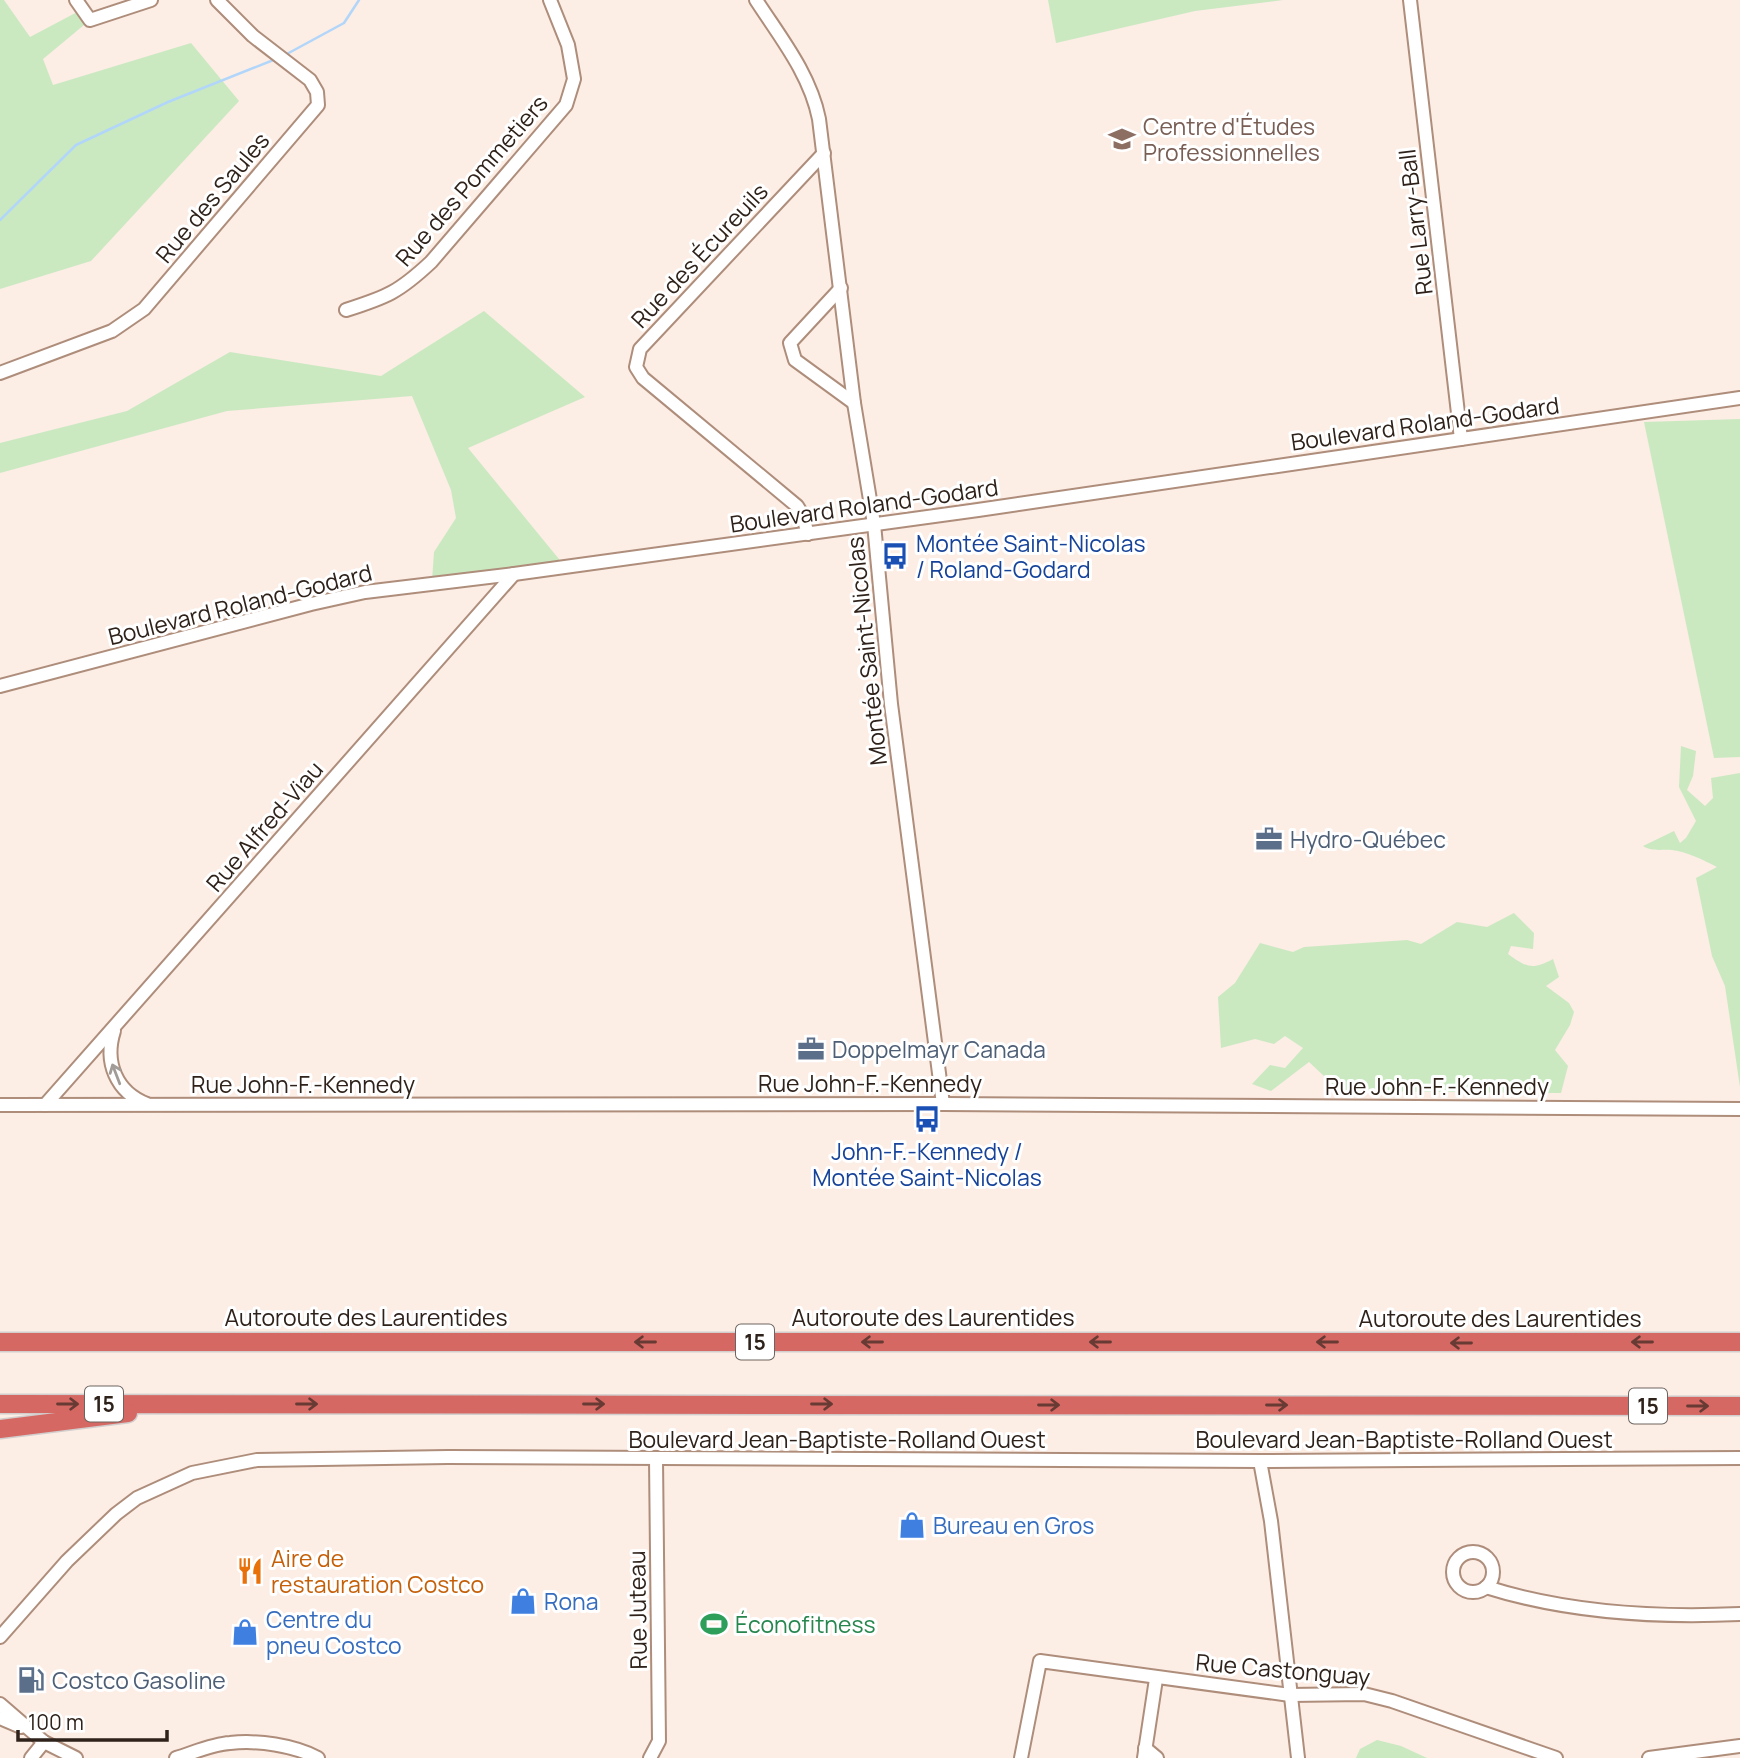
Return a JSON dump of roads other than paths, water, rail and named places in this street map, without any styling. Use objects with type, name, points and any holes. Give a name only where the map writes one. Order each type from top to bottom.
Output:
[{"type":"highway","name":"Autoroute des Laurentides","points":[[0,1342],[1740,1342]]},
{"type":"highway","name":"15","points":[[0,1404],[1740,1406]]},
{"type":"highway","points":[[0,1429],[208,1404]]},
{"type":"street","points":[[76,0],[90,20],[114,5],[151,0]]},
{"type":"street","name":"Rue des Saules","points":[[0,373],[112,331],[144,309],[318,105],[317,92],[310,80],[253,36],[217,0]]},
{"type":"street","name":"Rue des Pommetiers","points":[[346,310],[386,297],[416,276],[566,105],[575,79],[568,46],[550,0]]},
{"type":"street","name":"Rue Larry-Ball","points":[[1410,0],[1461,439]]},
{"type":"street","name":"Montée Saint-Nicolas","points":[[757,1],[800,67],[816,103],[854,404],[874,524],[891,704],[943,1104]]},
{"type":"street","name":"Rue des Écureuils","points":[[808,534],[803,514],[797,506],[643,378],[636,367],[640,349],[824,153]]},
{"type":"street","points":[[841,288],[790,343],[795,360],[854,404]]},
{"type":"street","name":"Boulevard Roland-Godard","points":[[0,686],[365,592],[808,534],[1740,398]]},
{"type":"street","name":"Rue Alfred-Viau","points":[[45,1105],[514,574]]},
{"type":"street","points":[[116,1027],[111,1042],[111,1054],[117,1081],[126,1092],[150,1105]]},
{"type":"street","name":"Rue John-F.-Kennedy","points":[[0,1105],[943,1104],[1740,1109]]},
{"type":"street","name":"Boulevard Jean-Baptiste-Rolland Ouest","points":[[0,1637],[67,1560],[137,1498],[192,1473],[257,1460],[448,1457],[1260,1461],[1740,1458]]},
{"type":"street","name":"Rue Juteau","points":[[650,1758],[659,1741],[656,1459]]},
{"type":"street","points":[[1260,1461],[1271,1521],[1298,1758]]},
{"type":"street","points":[[1486,1587],[1508,1594],[1624,1614],[1740,1614]]},
{"type":"street","name":"Rue Castonguay","points":[[1021,1758],[1040,1661],[1290,1695],[1364,1694],[1392,1701],[1556,1758]]},
{"type":"street","points":[[1156,1678],[1144,1753],[1157,1758]]},
{"type":"street","points":[[0,1704],[44,1742],[76,1758]]},
{"type":"street","points":[[0,1718],[28,1730]]},
{"type":"street","points":[[31,1758],[44,1742]]},
{"type":"street","points":[[176,1758],[228,1743],[284,1746],[318,1758]]},
{"type":"street","points":[[1649,1758],[1740,1746]]},
{"type":"waterway","points":[[285,55],[344,23],[359,0]]},
{"type":"waterway","points":[[0,220],[76,145],[168,102],[276,59]]},
{"type":"place","name":"Centre d'Études Professionnelles","points":[[1122,139]]},
{"type":"place","name":"Montée Saint-Nicolas / Roland-Godard","points":[[895,556]]},
{"type":"place","name":"Hydro-Québec","points":[[1269,839]]},
{"type":"place","name":"Doppelmayr Canada","points":[[811,1049]]},
{"type":"place","name":"John-F.-Kennedy / Montée Saint-Nicolas","points":[[927,1119]]},
{"type":"place","name":"Bureau en Gros","points":[[912,1525]]},
{"type":"place","name":"Aire de restauration Costco","points":[[250,1571]]},
{"type":"place","name":"Rona","points":[[523,1601]]},
{"type":"place","name":"Éconofitness","points":[[714,1624]]},
{"type":"place","name":"Centre du pneu Costco","points":[[245,1632]]},
{"type":"place","name":"Costco Gasoline","points":[[31,1680]]}]
